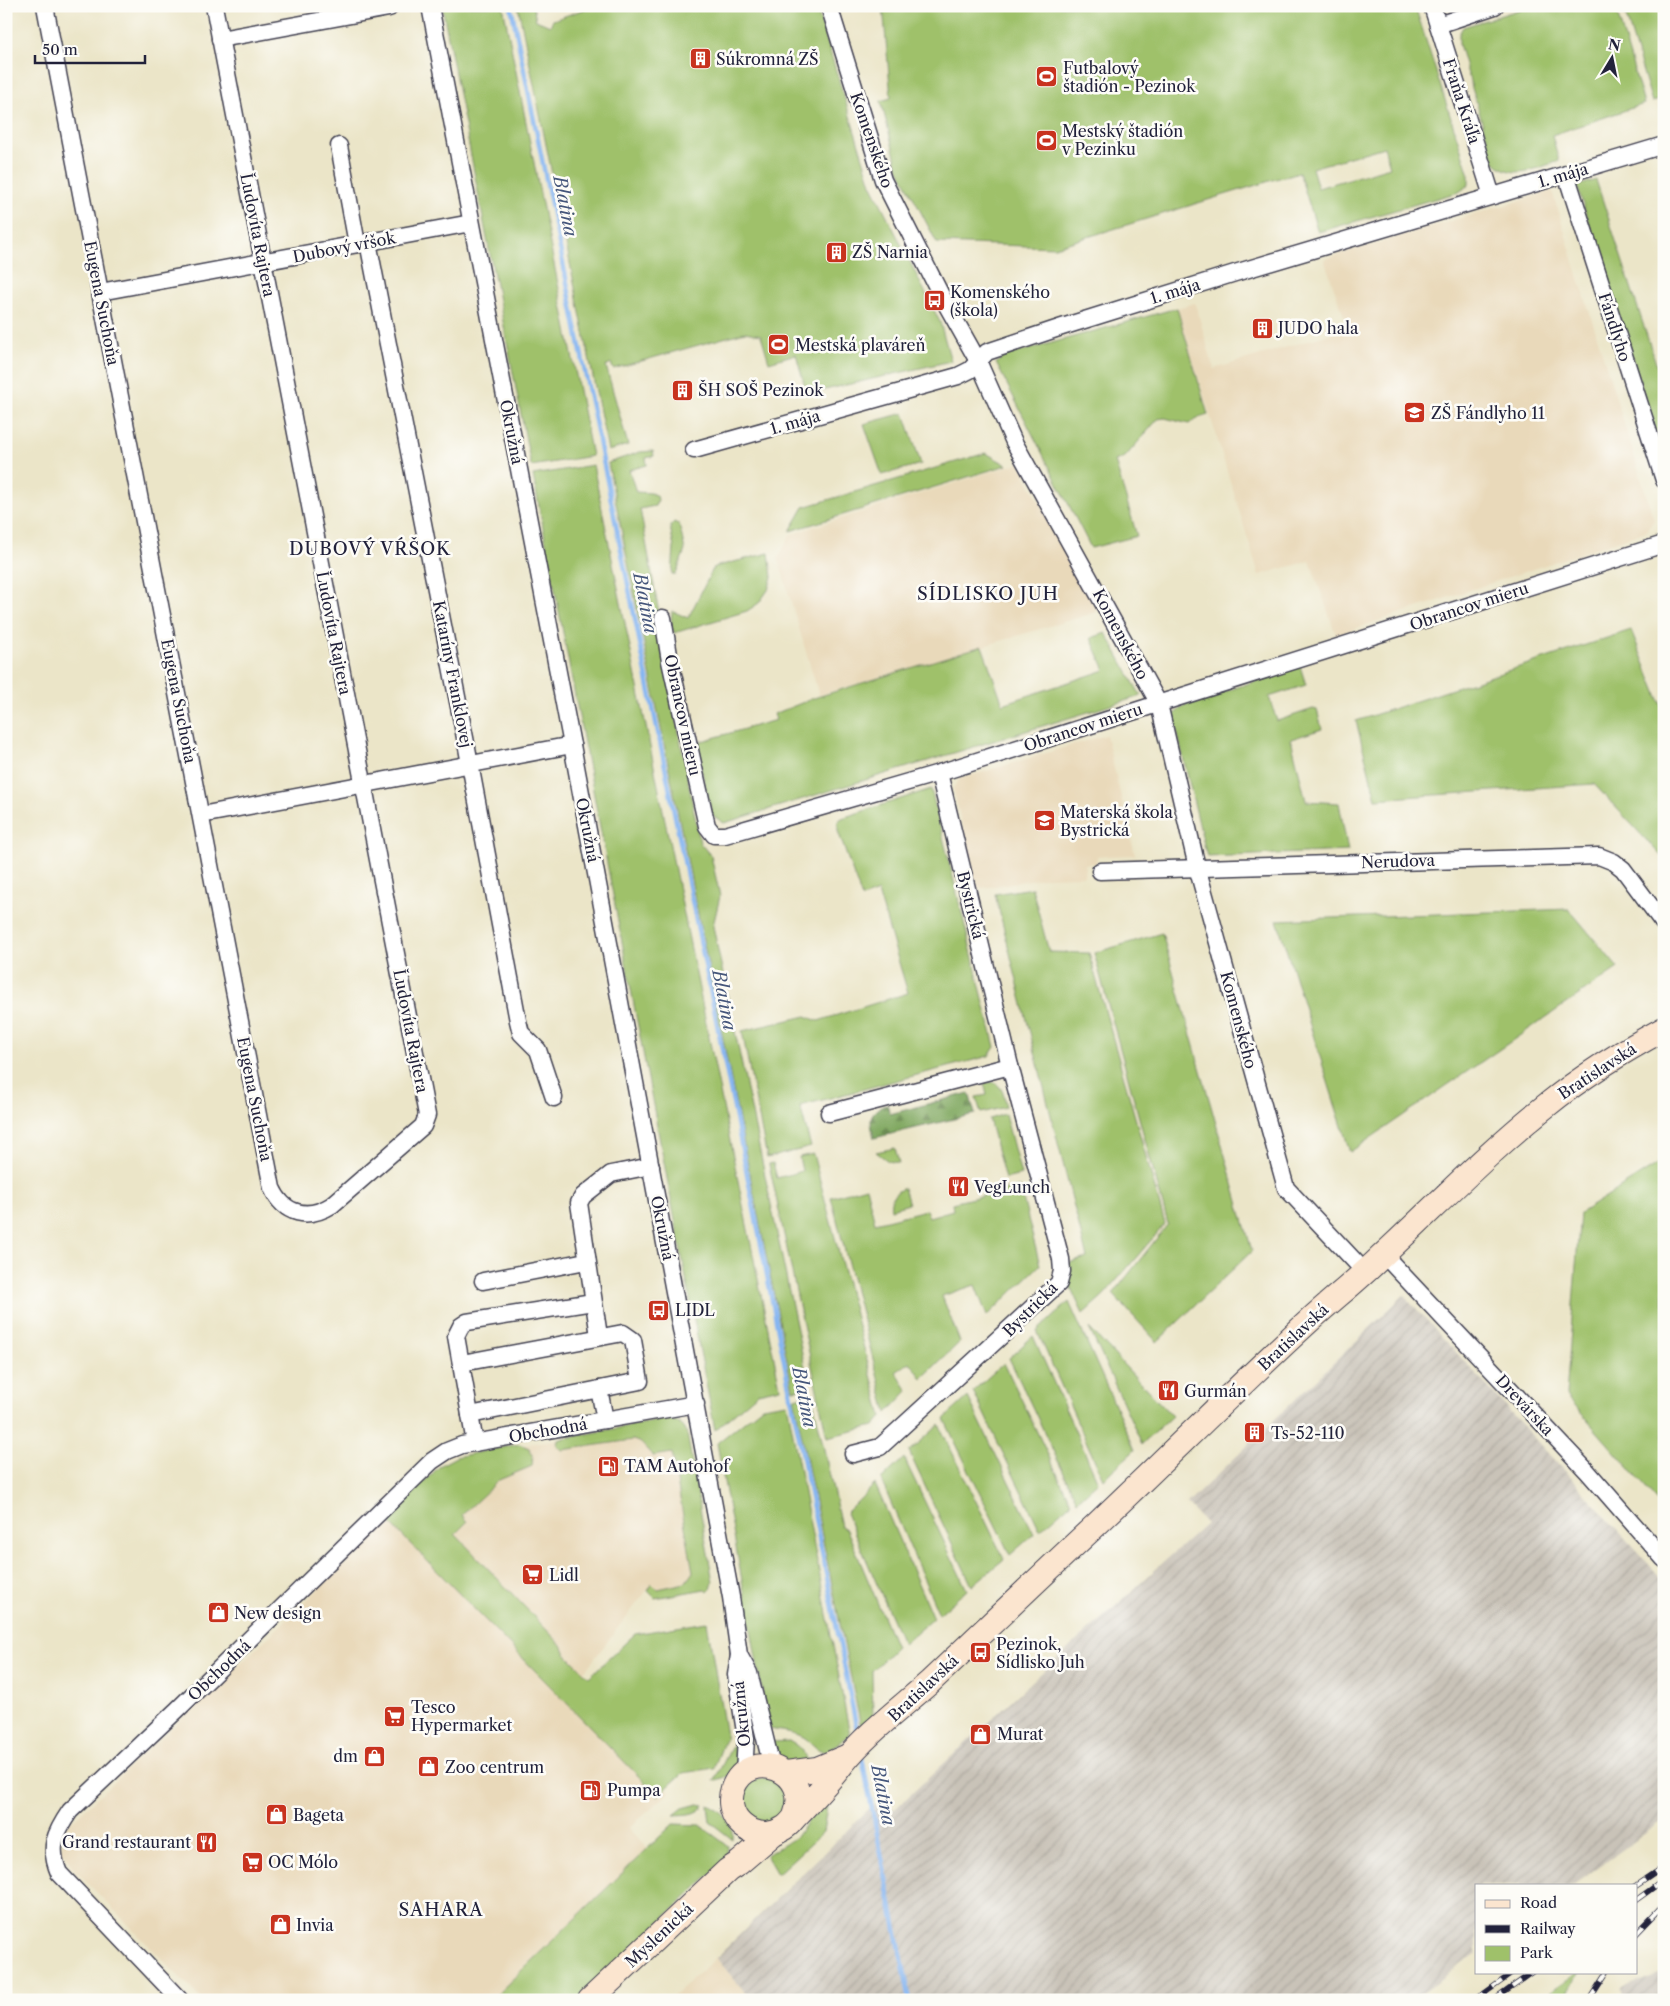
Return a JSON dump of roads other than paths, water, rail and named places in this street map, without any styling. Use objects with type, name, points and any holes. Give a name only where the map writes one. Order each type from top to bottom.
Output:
[{"type":"main road","name":"Bratislavská","points":[[850,1755],[988,1628],[1309,1320],[1384,1255],[1475,1167],[1548,1104],[1597,1069],[1664,1029]]},
{"type":"main road","points":[[728,1870],[737,1844],[735,1817],[731,1804],[732,1790],[744,1773],[758,1767],[779,1770],[817,1769],[850,1755]]},
{"type":"main road","points":[[735,1817],[741,1824],[756,1833],[774,1833],[784,1828],[826,1785],[850,1755]]},
{"type":"main road","points":[[779,1770],[795,1784],[799,1796],[799,1804],[795,1816]]},
{"type":"main road","name":"Myslenická","points":[[590,2000],[728,1870],[774,1833]]},
{"type":"street","name":"Eugena Suchoňa","points":[[45,6],[272,1188],[277,1199],[286,1208],[303,1213],[314,1213],[324,1210],[423,1126],[427,1115],[426,1109]]},
{"type":"street","name":"Ľudovíta Rajtera","points":[[214,6],[426,1109]]},
{"type":"street","name":"Okružná","points":[[430,6],[572,745],[731,1597],[739,1655],[736,1675],[746,1738],[744,1773]]},
{"type":"street","name":"Komenského","points":[[829,6],[883,180],[941,295],[978,361],[1014,442],[1159,704],[1197,868],[1286,1188],[1365,1272]]},
{"type":"street","name":"Fraňa Kráľa","points":[[1432,6],[1492,196]]},
{"type":"street","points":[[1438,25],[1494,6]]},
{"type":"street","points":[[220,39],[389,8]]},
{"type":"street","name":"1. mája","points":[[694,450],[958,376],[970,370],[987,352],[1075,323],[1664,145]]},
{"type":"street","name":"Kataríny Franklovej","points":[[340,146],[363,243],[470,764],[521,1033],[538,1050],[554,1098]]},
{"type":"street","name":"Fándlyho","points":[[1566,174],[1664,480]]},
{"type":"street","name":"Dubový vŕšok","points":[[100,292],[471,223]]},
{"type":"street","name":"Obrancov mieru","points":[[663,618],[670,661],[707,826],[714,835],[725,835],[939,773],[1664,544]]},
{"type":"street","points":[[200,815],[572,745]]},
{"type":"street","name":"Bystrická","points":[[853,1454],[880,1448],[1059,1283],[1062,1271],[1061,1259],[1010,1066],[939,773]]},
{"type":"street","name":"Nerudova","points":[[1100,871],[1587,854],[1614,862],[1623,869],[1664,924]]},
{"type":"street","points":[[829,1112],[1010,1066]]},
{"type":"street","points":[[462,1363],[599,1336],[586,1262],[579,1211],[580,1199],[612,1174],[651,1166]]},
{"type":"street","name":"Drevárska","points":[[1384,1255],[1587,1471],[1664,1559]]},
{"type":"street","points":[[483,1281],[586,1262]]},
{"type":"street","points":[[475,1443],[456,1336],[458,1329],[464,1324],[593,1302]]},
{"type":"street","name":"Obchodná","points":[[470,1415],[640,1382],[634,1343],[631,1337],[623,1333],[599,1336]]},
{"type":"street","name":"Obchodná","points":[[599,1390],[605,1420]]},
{"type":"street","name":"Obchodná","points":[[180,2000],[59,1873],[54,1861],[56,1832],[70,1811],[191,1697],[432,1461],[447,1451],[462,1445],[696,1404]]},
{"type":"street","name":"Okružná","points":[[739,1655],[749,1673],[779,1770]]},
{"type":"waterway","name":"Blatina","points":[[511,6],[734,1108],[858,1735]]},
{"type":"waterway","name":"Blatina","points":[[861,1753],[910,2000]]},
{"type":"railway","points":[[1638,1885],[1664,1867]]},
{"type":"railway","points":[[1638,1899],[1664,1880]]},
{"type":"railway","points":[[1638,1932],[1664,1905]]},
{"type":"railway","points":[[1475,2000],[1511,1974]]},
{"type":"railway","points":[[1494,2000],[1530,1974]]},
{"type":"railway","points":[[1589,2000],[1606,1974]]},
{"type":"place","name":"Súkromná ZŠ","points":[[700,59]]},
{"type":"place","name":"Futbalový štadión - Pezinok","points":[[1047,77]]},
{"type":"place","name":"Mestský štadión v Pezinku","points":[[1046,140]]},
{"type":"place","name":"ZŠ Narnia","points":[[836,252]]},
{"type":"place","name":"Komenského (škola)","points":[[934,301]]},
{"type":"place","name":"JUDO hala","points":[[1262,328]]},
{"type":"place","name":"Mestská plaváreň","points":[[779,345]]},
{"type":"place","name":"ŠH SOŠ Pezinok","points":[[682,390]]},
{"type":"place","name":"ZŠ Fándlyho 11","points":[[1415,413]]},
{"type":"place","name":"Materská škola Bystrická","points":[[1044,821]]},
{"type":"place","name":"VegLunch","points":[[958,1187]]},
{"type":"place","name":"LIDL","points":[[659,1310]]},
{"type":"place","name":"Gurmán","points":[[1168,1391]]},
{"type":"place","name":"Ts-52-110","points":[[1255,1433]]},
{"type":"place","name":"TAM Autohof","points":[[608,1466]]},
{"type":"place","name":"Lidl","points":[[533,1575]]},
{"type":"place","name":"New design","points":[[218,1613]]},
{"type":"place","name":"Pezinok, Sídlisko Juh","points":[[980,1653]]},
{"type":"place","name":"Tesco Hypermarket","points":[[395,1716]]},
{"type":"place","name":"Murat","points":[[981,1734]]},
{"type":"place","name":"dm","points":[[374,1756]]},
{"type":"place","name":"Zoo centrum","points":[[429,1767]]},
{"type":"place","name":"Pumpa","points":[[591,1790]]},
{"type":"place","name":"Bageta","points":[[277,1815]]},
{"type":"place","name":"Grand restaurant","points":[[207,1842]]},
{"type":"place","name":"OC Mólo","points":[[252,1862]]},
{"type":"place","name":"Invia","points":[[280,1925]]},
{"type":"district","name":"DUBOVÝ VŔŠOK","points":[[370,549]]},
{"type":"district","name":"SÍDLISKO JUH","points":[[988,594]]},
{"type":"district","name":"SAHARA","points":[[441,1910]]}]
